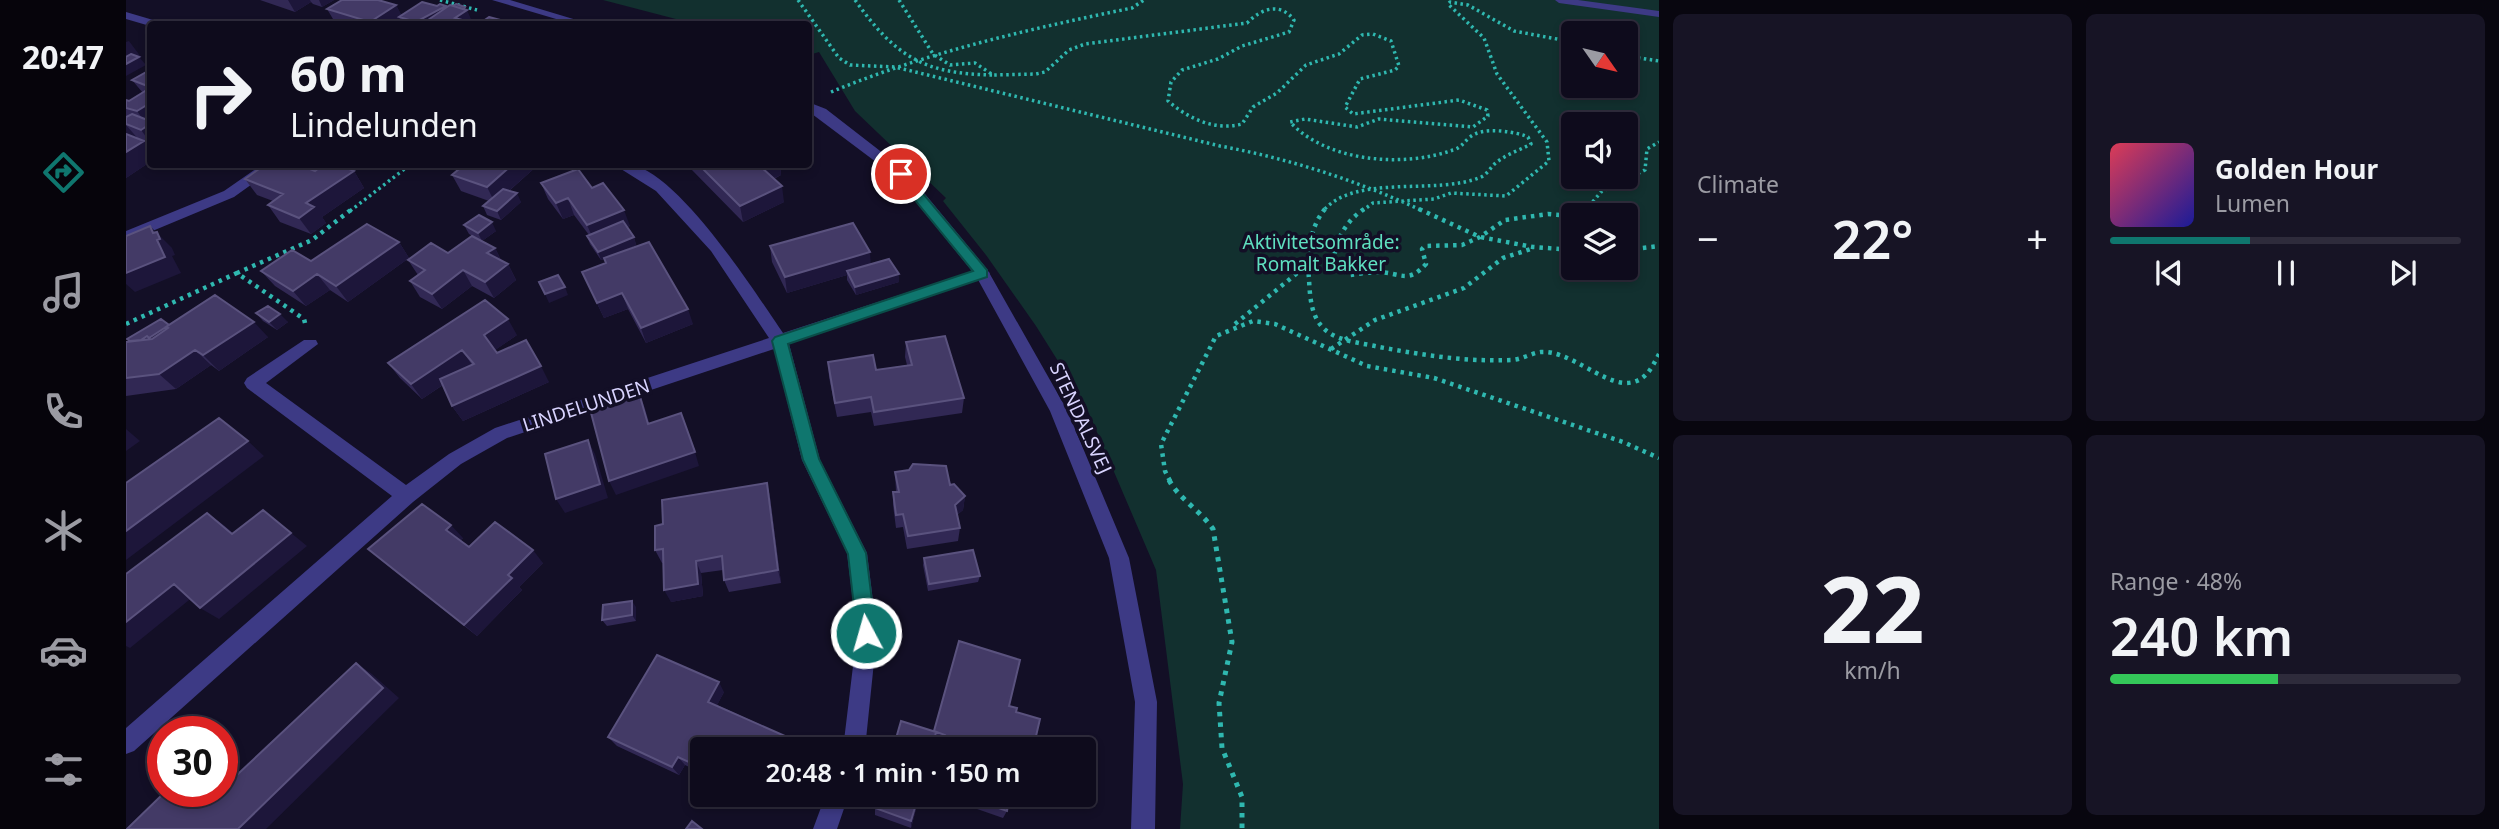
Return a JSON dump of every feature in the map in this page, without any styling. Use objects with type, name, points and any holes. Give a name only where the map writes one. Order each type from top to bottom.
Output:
[{"type":"street","points":[[498,0],[573,21]]},
{"type":"street","points":[[126,15],[147,21]]},
{"type":"street","name":"STENDALSVEJ","points":[[815,101],[821,112],[901,174],[982,273],[1058,410],[1119,558],[1146,702],[1143,829]]},
{"type":"street","points":[[126,237],[229,194],[267,168]]},
{"type":"street","points":[[627,168],[661,188],[716,247],[780,341],[811,460],[857,553],[866,633],[855,737]]},
{"type":"street","name":"LINDELUNDEN","points":[[126,743],[406,496],[455,459],[501,433],[982,273]]},
{"type":"street","points":[[310,344],[253,383],[406,496]]},
{"type":"street","points":[[825,829],[833,807]]},
{"type":"lane","points":[[1559,0],[1659,14]]},
{"type":"path","points":[[798,0],[839,58],[850,65],[895,67],[1220,146],[1274,156],[1376,189],[1480,236],[1535,248],[1561,249]]},
{"type":"path","points":[[855,0],[897,51],[913,62],[946,74],[1045,72],[1069,50],[1085,44],[1247,23],[1255,13],[1270,7],[1286,11],[1292,16],[1293,27],[1289,32],[1242,46],[1218,59],[1182,70],[1171,82],[1168,101],[1178,111],[1220,125],[1242,124],[1253,107],[1277,93],[1306,65],[1339,54],[1362,35],[1373,34],[1391,41],[1399,66],[1395,70],[1360,79],[1345,107],[1353,114],[1459,100],[1487,110],[1488,116],[1473,127],[1379,119],[1357,127],[1305,119],[1290,122],[1295,129],[1326,149],[1382,157],[1437,155],[1460,148],[1473,134],[1483,133],[1517,132],[1531,140],[1531,144],[1496,162],[1484,176],[1450,185],[1376,189],[1344,195],[1330,203],[1320,215],[1307,254],[1311,305],[1319,323],[1328,332],[1345,340],[1439,358],[1515,360],[1541,352],[1556,354],[1624,383],[1640,380],[1649,373],[1659,354]]},
{"type":"path","points":[[899,0],[933,54],[945,64],[975,64],[993,75]]},
{"type":"path","points":[[815,101],[933,54],[996,36],[1132,8],[1144,0]]},
{"type":"path","points":[[1561,40],[1515,31],[1476,8],[1450,2],[1448,4],[1452,11],[1484,38],[1497,74],[1547,142],[1549,160],[1513,193],[1506,196],[1451,193],[1434,199],[1399,199],[1373,203],[1353,216],[1341,234],[1334,253],[1334,263],[1350,275],[1380,272],[1406,277],[1417,274],[1426,264],[1422,249],[1425,246],[1462,245],[1505,219],[1561,215]]},
{"type":"path","points":[[1638,58],[1659,61]]},
{"type":"path","points":[[1592,203],[1601,192],[1645,170],[1647,149],[1659,142]]},
{"type":"path","points":[[126,324],[312,240],[406,168]]},
{"type":"path","points":[[1638,249],[1659,246]]},
{"type":"path","points":[[1331,349],[1375,320],[1464,288],[1503,258],[1535,248]]},
{"type":"path","points":[[1230,329],[1308,265]]},
{"type":"path","points":[[237,273],[304,319],[310,344]]},
{"type":"path","points":[[1242,829],[1241,797],[1222,748],[1219,703],[1232,642],[1213,529],[1203,514],[1173,487],[1165,471],[1160,444],[1216,336],[1252,321],[1275,324],[1367,366],[1434,378],[1623,442],[1659,458]]},
{"type":"green space","name":"Aktivitetsområde: Romalt Bakker","points":[[603,0],[1659,0],[1659,829],[1180,829],[1183,784],[1156,570],[1085,404],[1036,326],[986,255],[943,201],[946,198],[855,111],[819,52],[812,54],[812,21],[684,21]]},
{"type":"building","points":[[342,0],[378,0],[396,5],[372,21],[327,9]]},
{"type":"building","points":[[422,2],[446,6],[418,21],[399,17]]},
{"type":"building","points":[[450,5],[467,10],[455,18],[466,21],[426,21]]},
{"type":"building","points":[[489,17],[504,21],[483,21]]},
{"type":"building","points":[[131,54],[139,57],[126,64],[126,57]]},
{"type":"building","points":[[147,72],[147,86],[132,80]]},
{"type":"building","points":[[147,90],[147,105],[137,111],[126,108],[126,100],[129,101]]},
{"type":"building","points":[[132,114],[147,120],[147,126],[141,130],[126,124],[126,117]]},
{"type":"building","points":[[126,134],[144,141],[126,152]]},
{"type":"building","points":[[260,168],[308,168],[315,171],[319,168],[347,168],[354,171],[306,203],[314,207],[299,218],[268,205],[283,194],[245,179]]},
{"type":"building","points":[[460,168],[508,168],[487,187],[452,175]]},
{"type":"building","points":[[702,168],[762,168],[782,186],[740,206]]},
{"type":"building","points":[[578,169],[592,188],[603,183],[624,210],[587,225],[568,198],[556,203],[541,183]]},
{"type":"building","points":[[503,189],[517,193],[497,211],[483,206]]},
{"type":"building","points":[[479,215],[492,222],[478,233],[464,225]]},
{"type":"building","points":[[623,221],[634,237],[598,252],[587,236]]},
{"type":"building","points":[[853,223],[870,252],[785,277],[770,246]]},
{"type":"building","points":[[367,224],[399,242],[336,286],[317,274],[293,291],[261,271],[292,250],[311,261]]},
{"type":"building","points":[[150,226],[153,233],[157,232],[160,239],[157,240],[165,257],[126,273],[126,236]]},
{"type":"building","points":[[472,236],[495,248],[487,253],[508,264],[485,282],[463,270],[432,294],[410,281],[425,270],[408,260],[431,243],[448,253]]},
{"type":"building","points":[[649,242],[688,309],[641,328],[622,293],[597,303],[582,272],[606,263],[604,258]]},
{"type":"building","points":[[889,259],[899,274],[855,287],[847,271]]},
{"type":"building","points":[[558,275],[565,287],[545,294],[539,282]]},
{"type":"building","points":[[215,295],[254,322],[203,355],[195,350],[159,374],[126,378],[126,342],[152,339]]},
{"type":"building","points":[[485,300],[508,319],[484,335],[497,353],[526,340],[541,366],[452,406],[440,379],[474,364],[462,350],[411,384],[388,363]]},
{"type":"building","points":[[268,306],[280,314],[269,322],[256,313]]},
{"type":"building","points":[[161,319],[169,325],[149,338],[147,336],[141,340],[130,341],[127,339]]},
{"type":"building","points":[[945,336],[964,398],[874,412],[871,397],[835,403],[828,362],[873,355],[876,370],[912,365],[906,342]]},
{"type":"building","points":[[639,393],[648,424],[681,413],[695,452],[609,481],[590,409]]},
{"type":"building","points":[[219,418],[248,441],[126,531],[126,483]]},
{"type":"building","points":[[588,440],[600,484],[556,499],[545,454]]},
{"type":"building","points":[[913,464],[946,466],[950,485],[954,484],[965,496],[955,505],[960,528],[908,536],[903,514],[896,515],[893,492],[899,492],[895,472],[909,470]]},
{"type":"building","points":[[767,483],[778,570],[724,580],[722,556],[696,561],[698,584],[664,590],[663,549],[655,550],[655,526],[663,524],[662,500]]},
{"type":"building","points":[[422,504],[451,525],[446,530],[469,547],[495,522],[533,550],[508,575],[512,578],[464,625],[368,549]]},
{"type":"building","points":[[263,510],[291,533],[200,608],[174,584],[126,622],[126,574],[207,513],[232,534]]},
{"type":"building","points":[[973,550],[980,576],[929,584],[924,558]]},
{"type":"building","points":[[632,601],[632,615],[602,620],[603,605]]},
{"type":"building","points":[[959,641],[1020,660],[1009,706],[1017,708],[1016,712],[1040,719],[1036,737],[944,737],[934,731]]},
{"type":"building","points":[[657,655],[719,682],[708,702],[787,737],[690,737],[690,762],[678,757],[672,767],[608,737]]},
{"type":"building","points":[[356,663],[383,688],[238,829],[127,829],[150,807],[238,807],[238,774]]},
{"type":"building","points":[[901,721],[936,732],[935,737],[896,737]]},
{"type":"building","points":[[875,807],[915,807],[911,821]]},
{"type":"building","points":[[692,821],[702,829],[686,829]]},
{"type":"route","points":[[866,633],[857,553],[811,460],[780,341],[982,273],[901,174]]}]
